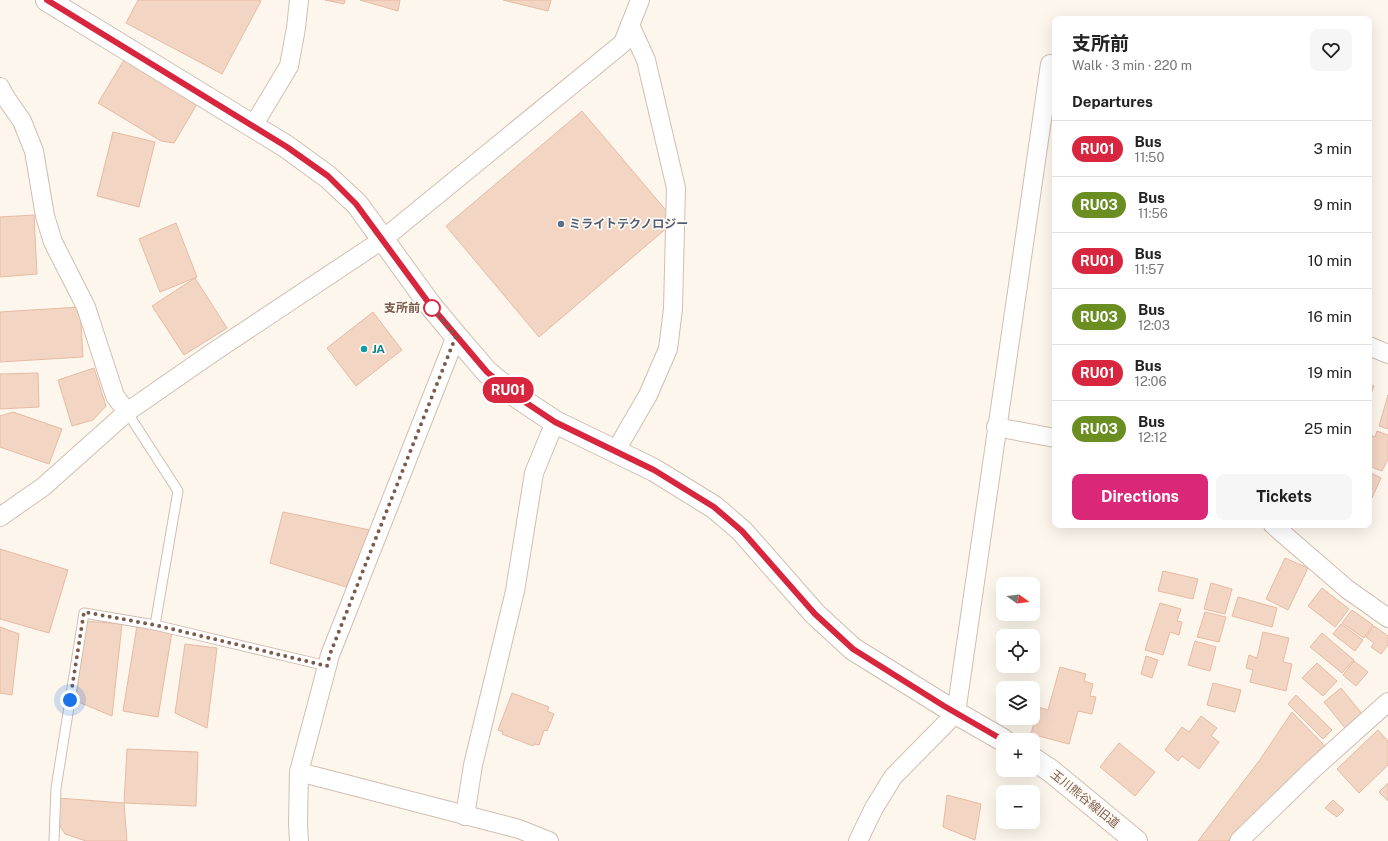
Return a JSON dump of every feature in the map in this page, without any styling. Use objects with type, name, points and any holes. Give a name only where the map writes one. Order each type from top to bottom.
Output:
[{"type":"street","points":[[47,0],[287,147],[328,176],[356,204],[431,306],[487,372],[516,396],[555,422],[614,452],[654,470],[714,507],[742,531],[815,614],[853,649],[996,736]]},
{"type":"street","points":[[253,126],[290,66],[299,0]]},
{"type":"street","points":[[0,517],[43,487],[127,412],[212,353],[382,240],[623,43],[640,0]]},
{"type":"street","points":[[614,452],[648,395],[668,348],[673,309],[676,188],[646,60],[630,25]]},
{"type":"street","points":[[858,841],[874,808],[893,777],[956,713],[996,428],[1050,64],[1052,64]]},
{"type":"street","points":[[0,87],[22,121],[34,151],[45,216],[53,242],[86,307],[115,396],[127,412]]},
{"type":"street","points":[[299,841],[299,772],[327,666],[456,336]]},
{"type":"street","points":[[1372,347],[1388,354]]},
{"type":"street","points":[[465,816],[474,765],[515,591],[534,473],[555,422]]},
{"type":"street","points":[[996,428],[1052,437]]},
{"type":"street","points":[[1276,528],[1347,589],[1388,618]]},
{"type":"street","points":[[1239,841],[1312,770],[1388,702]]},
{"type":"street","name":"玉川熊谷線旧道","points":[[1040,764],[1136,841]]},
{"type":"street","points":[[299,772],[519,829],[549,841]]},
{"type":"lane","points":[[127,412],[178,491],[155,625]]},
{"type":"lane","points":[[54,841],[56,788],[84,612],[155,625],[327,666]]},
{"type":"building","points":[[138,0],[261,1],[222,74],[126,23]]},
{"type":"building","points":[[325,0],[345,0],[344,4]]},
{"type":"building","points":[[360,0],[400,0],[398,11]]},
{"type":"building","points":[[503,0],[551,0],[548,11]]},
{"type":"building","points":[[127,55],[200,99],[174,143],[161,141],[98,103]]},
{"type":"building","name":"ミライトテクノロジー","points":[[582,111],[675,221],[539,337],[446,226]]},
{"type":"building","points":[[113,132],[155,142],[139,207],[97,196]]},
{"type":"building","points":[[34,215],[37,274],[0,277],[0,217]]},
{"type":"building","points":[[176,223],[197,277],[160,292],[139,239]]},
{"type":"building","points":[[195,278],[227,328],[184,355],[152,306]]},
{"type":"building","points":[[80,307],[83,357],[0,362],[0,312]]},
{"type":"building","name":"JA","points":[[373,312],[402,350],[356,386],[327,348]]},
{"type":"building","points":[[94,368],[106,406],[93,420],[72,426],[58,380]]},
{"type":"building","points":[[38,373],[39,407],[0,409],[0,374]]},
{"type":"building","points":[[1388,395],[1388,429],[1379,426]]},
{"type":"building","points":[[13,412],[62,429],[49,464],[0,447],[0,416]]},
{"type":"building","points":[[1377,431],[1388,435],[1388,459],[1382,471],[1372,467],[1372,436],[1375,437]]},
{"type":"building","points":[[1372,474],[1381,478],[1372,498]]},
{"type":"building","points":[[283,512],[370,530],[346,587],[270,563]]},
{"type":"building","points":[[0,549],[68,570],[49,633],[0,619]]},
{"type":"building","points":[[1285,558],[1308,568],[1288,610],[1266,599]]},
{"type":"building","points":[[1163,571],[1198,579],[1193,599],[1158,591]]},
{"type":"building","points":[[1211,583],[1232,589],[1225,614],[1204,609]]},
{"type":"building","points":[[1322,588],[1349,609],[1335,627],[1308,606]]},
{"type":"building","points":[[1238,597],[1277,608],[1272,627],[1232,616]]},
{"type":"building","points":[[1160,603],[1181,609],[1177,621],[1182,622],[1179,635],[1170,632],[1163,655],[1145,650]]},
{"type":"building","points":[[1352,610],[1373,625],[1364,638],[1342,623]]},
{"type":"building","points":[[1205,612],[1226,617],[1219,642],[1197,637]]},
{"type":"building","points":[[85,621],[122,624],[112,716],[76,701]]},
{"type":"building","points":[[1341,624],[1363,640],[1355,651],[1333,634]]},
{"type":"building","points":[[137,626],[172,632],[158,717],[123,711]]},
{"type":"building","points":[[1374,626],[1388,636],[1388,645],[1381,654],[1371,647],[1374,643],[1366,637]]},
{"type":"building","points":[[0,627],[19,634],[12,695],[0,693]]},
{"type":"building","points":[[1263,632],[1289,638],[1283,662],[1292,664],[1286,691],[1250,682],[1253,670],[1246,668],[1249,655],[1257,658]]},
{"type":"building","points":[[1322,633],[1354,660],[1342,673],[1310,647]]},
{"type":"building","points":[[1195,641],[1216,647],[1210,671],[1188,665]]},
{"type":"building","points":[[185,644],[217,648],[207,728],[175,713]]},
{"type":"building","points":[[1146,656],[1158,660],[1152,678],[1141,674]]},
{"type":"building","points":[[1354,661],[1368,672],[1356,686],[1343,675]]},
{"type":"building","points":[[1317,663],[1337,681],[1323,696],[1302,678]]},
{"type":"building","points":[[1060,667],[1086,674],[1084,681],[1093,684],[1090,696],[1096,697],[1092,714],[1078,711],[1069,744],[1040,736],[1040,733],[1031,733],[1033,725],[1040,725],[1040,708],[1048,710]]},
{"type":"building","points":[[1213,683],[1241,690],[1235,712],[1207,705]]},
{"type":"building","points":[[1341,688],[1363,715],[1345,728],[1324,702]]},
{"type":"building","points":[[512,693],[549,707],[547,711],[554,714],[547,731],[544,730],[539,745],[534,744],[533,746],[502,734],[503,732],[498,730]]},
{"type":"building","points":[[1296,695],[1332,730],[1323,739],[1288,704]]},
{"type":"building","points":[[1292,712],[1325,746],[1228,841],[1198,841],[1259,761]]},
{"type":"building","points":[[1201,716],[1217,728],[1211,736],[1219,742],[1199,769],[1182,756],[1178,761],[1165,750],[1182,727],[1189,732]]},
{"type":"building","points":[[1378,730],[1388,741],[1388,765],[1359,793],[1337,769]]},
{"type":"building","points":[[1119,743],[1155,772],[1135,796],[1100,767]]},
{"type":"building","points":[[127,749],[198,752],[196,806],[124,803]]},
{"type":"building","points":[[1388,783],[1388,801],[1379,792]]},
{"type":"building","points":[[947,795],[981,804],[975,840],[943,827]]},
{"type":"building","points":[[58,798],[124,803],[127,841],[86,841],[65,834],[60,826]]},
{"type":"building","points":[[1333,800],[1344,810],[1337,817],[1325,808]]},
{"type":"bus line","name":"RU01","points":[[47,0],[287,147],[328,176],[356,204],[431,306],[487,372],[516,396],[555,422],[614,452],[654,470],[714,507],[742,531],[815,614],[853,649],[944,706],[996,736]]},
{"type":"place","name":"ミライトテクノロジー","points":[[561,224]]},
{"type":"place","name":"支所前","points":[[432,308]]},
{"type":"place","name":"JA","points":[[364,349]]},
{"type":"route","points":[[70,700],[84,612],[155,625],[327,666],[330,654],[456,336],[431,306],[432,308]]}]
